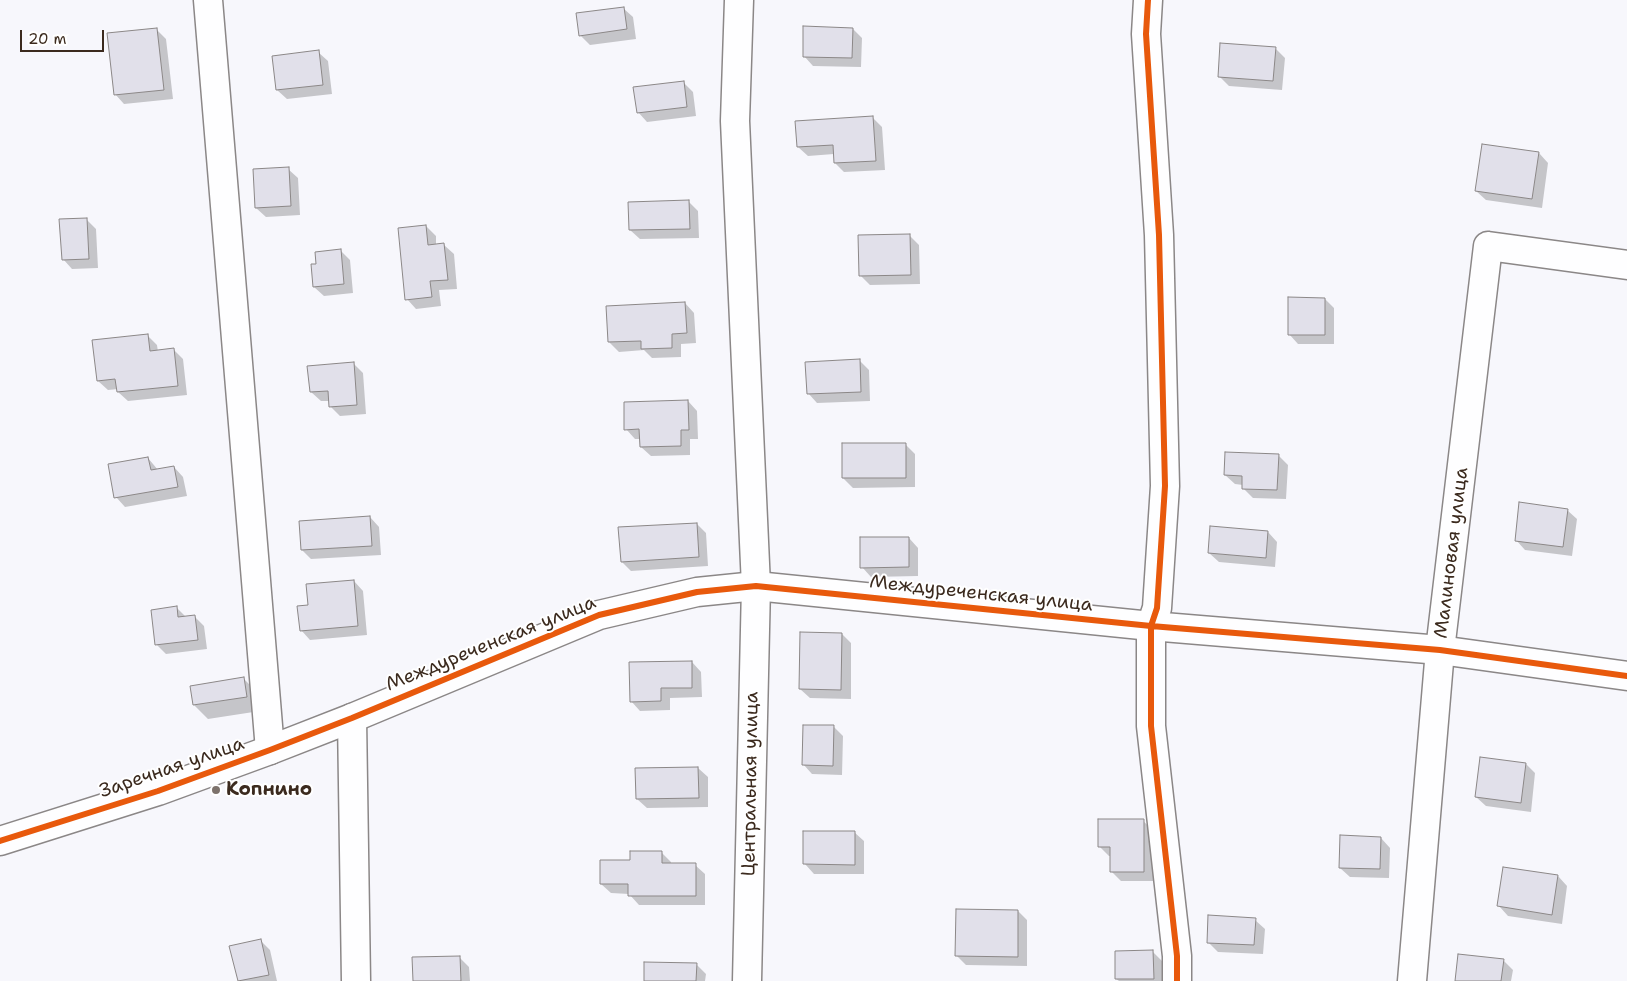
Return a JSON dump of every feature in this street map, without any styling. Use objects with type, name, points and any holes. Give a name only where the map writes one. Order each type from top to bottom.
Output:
[{"type":"street","points":[[208,0],[270,750]]},
{"type":"street","name":"Центральная улица","points":[[739,0],[735,120],[756,586],[746,981]]},
{"type":"street","points":[[1148,0],[1146,34],[1159,235],[1164,486],[1156,608],[1152,626],[1151,726],[1177,956],[1177,981]]},
{"type":"street","name":"Малиновая улица","points":[[1412,981],[1440,650],[1488,246],[1627,265]]},
{"type":"street","name":"Междуреченская улица","points":[[352,718],[599,615],[697,592],[756,586],[1152,626],[1440,650],[1627,676]]},
{"type":"street","points":[[352,718],[356,981]]},
{"type":"street","name":"Заречная улица","points":[[0,841],[158,791],[352,718]]},
{"type":"building","points":[[624,7],[627,29],[579,36],[576,13]]},
{"type":"building","points":[[803,26],[853,28],[852,58],[803,57]]},
{"type":"building","points":[[157,28],[164,90],[114,95],[107,33]]},
{"type":"building","points":[[1220,43],[1276,47],[1273,81],[1218,77]]},
{"type":"building","points":[[319,50],[323,85],[276,90],[272,56]]},
{"type":"building","points":[[684,81],[687,107],[637,113],[633,87]]},
{"type":"building","points":[[873,116],[876,161],[834,163],[833,145],[797,147],[795,121]]},
{"type":"building","points":[[1482,144],[1539,152],[1532,199],[1475,191]]},
{"type":"building","points":[[289,167],[291,206],[255,208],[253,169]]},
{"type":"building","points":[[689,200],[690,229],[629,230],[628,202]]},
{"type":"building","points":[[87,218],[89,259],[62,260],[59,219]]},
{"type":"building","points":[[426,225],[428,245],[444,243],[448,280],[430,281],[432,297],[405,300],[398,228]]},
{"type":"building","points":[[910,234],[911,275],[859,276],[858,235]]},
{"type":"building","points":[[341,249],[344,284],[313,287],[311,264],[316,264],[315,252]]},
{"type":"building","points":[[1288,297],[1325,298],[1325,335],[1288,335]]},
{"type":"building","points":[[685,302],[687,333],[672,334],[672,348],[641,349],[641,341],[608,342],[606,306]]},
{"type":"building","points":[[148,334],[150,351],[174,348],[178,386],[117,392],[115,379],[97,381],[92,340]]},
{"type":"building","points":[[860,359],[861,392],[807,394],[805,362]]},
{"type":"building","points":[[354,362],[357,405],[329,407],[328,391],[310,392],[307,366]]},
{"type":"building","points":[[688,400],[689,430],[681,430],[681,446],[640,447],[639,429],[624,430],[624,402]]},
{"type":"building","points":[[842,443],[906,443],[906,478],[842,478]]},
{"type":"building","points":[[1225,452],[1279,454],[1277,490],[1242,489],[1242,476],[1224,475]]},
{"type":"building","points":[[148,457],[151,470],[174,466],[178,487],[114,498],[108,464]]},
{"type":"building","points":[[1519,502],[1568,509],[1563,547],[1515,541]]},
{"type":"building","points":[[370,516],[372,546],[301,550],[299,521]]},
{"type":"building","points":[[697,523],[699,557],[621,562],[618,527]]},
{"type":"building","points":[[1210,526],[1268,531],[1266,558],[1208,553]]},
{"type":"building","points":[[860,537],[909,537],[909,567],[860,568]]},
{"type":"building","points":[[354,580],[358,626],[300,631],[297,606],[308,605],[306,584]]},
{"type":"building","points":[[177,606],[178,617],[195,615],[198,640],[155,645],[151,610]]},
{"type":"building","points":[[800,632],[842,633],[841,690],[799,689]]},
{"type":"building","points":[[692,661],[692,688],[661,688],[661,701],[630,702],[629,662]]},
{"type":"building","points":[[244,677],[247,697],[193,705],[190,686]]},
{"type":"building","points":[[803,725],[834,725],[833,766],[802,765]]},
{"type":"building","points":[[1480,757],[1526,763],[1521,803],[1475,797]]},
{"type":"building","points":[[698,767],[699,798],[636,799],[635,768]]},
{"type":"building","points":[[1098,819],[1144,819],[1144,872],[1110,872],[1110,847],[1098,847]]},
{"type":"building","points":[[803,831],[855,831],[855,865],[803,864]]},
{"type":"building","points":[[1340,835],[1381,837],[1380,869],[1339,868]]},
{"type":"building","points":[[630,851],[662,851],[662,863],[696,863],[696,896],[628,896],[628,884],[600,884],[600,860],[630,860]]},
{"type":"building","points":[[1503,867],[1558,875],[1552,915],[1497,906]]},
{"type":"building","points":[[956,909],[1018,910],[1018,957],[955,956]]},
{"type":"building","points":[[1208,915],[1256,918],[1254,945],[1207,943]]},
{"type":"building","points":[[261,939],[269,975],[238,981],[229,946]]},
{"type":"building","points":[[1153,950],[1154,979],[1115,979],[1115,951]]},
{"type":"building","points":[[1458,954],[1504,959],[1501,981],[1455,981]]},
{"type":"building","points":[[460,956],[461,981],[413,981],[412,957]]},
{"type":"building","points":[[644,962],[697,963],[696,981],[644,981]]},
{"type":"cycle path","points":[[1148,0],[1146,34],[1159,235],[1165,486],[1157,608],[1151,626],[1151,726],[1177,956],[1177,981]]},
{"type":"cycle path","points":[[0,841],[158,791],[270,750],[352,718],[599,615],[697,592],[756,586],[1151,626],[1440,650],[1627,676]]},
{"type":"place","name":"Копнино","points":[[216,790]]}]
